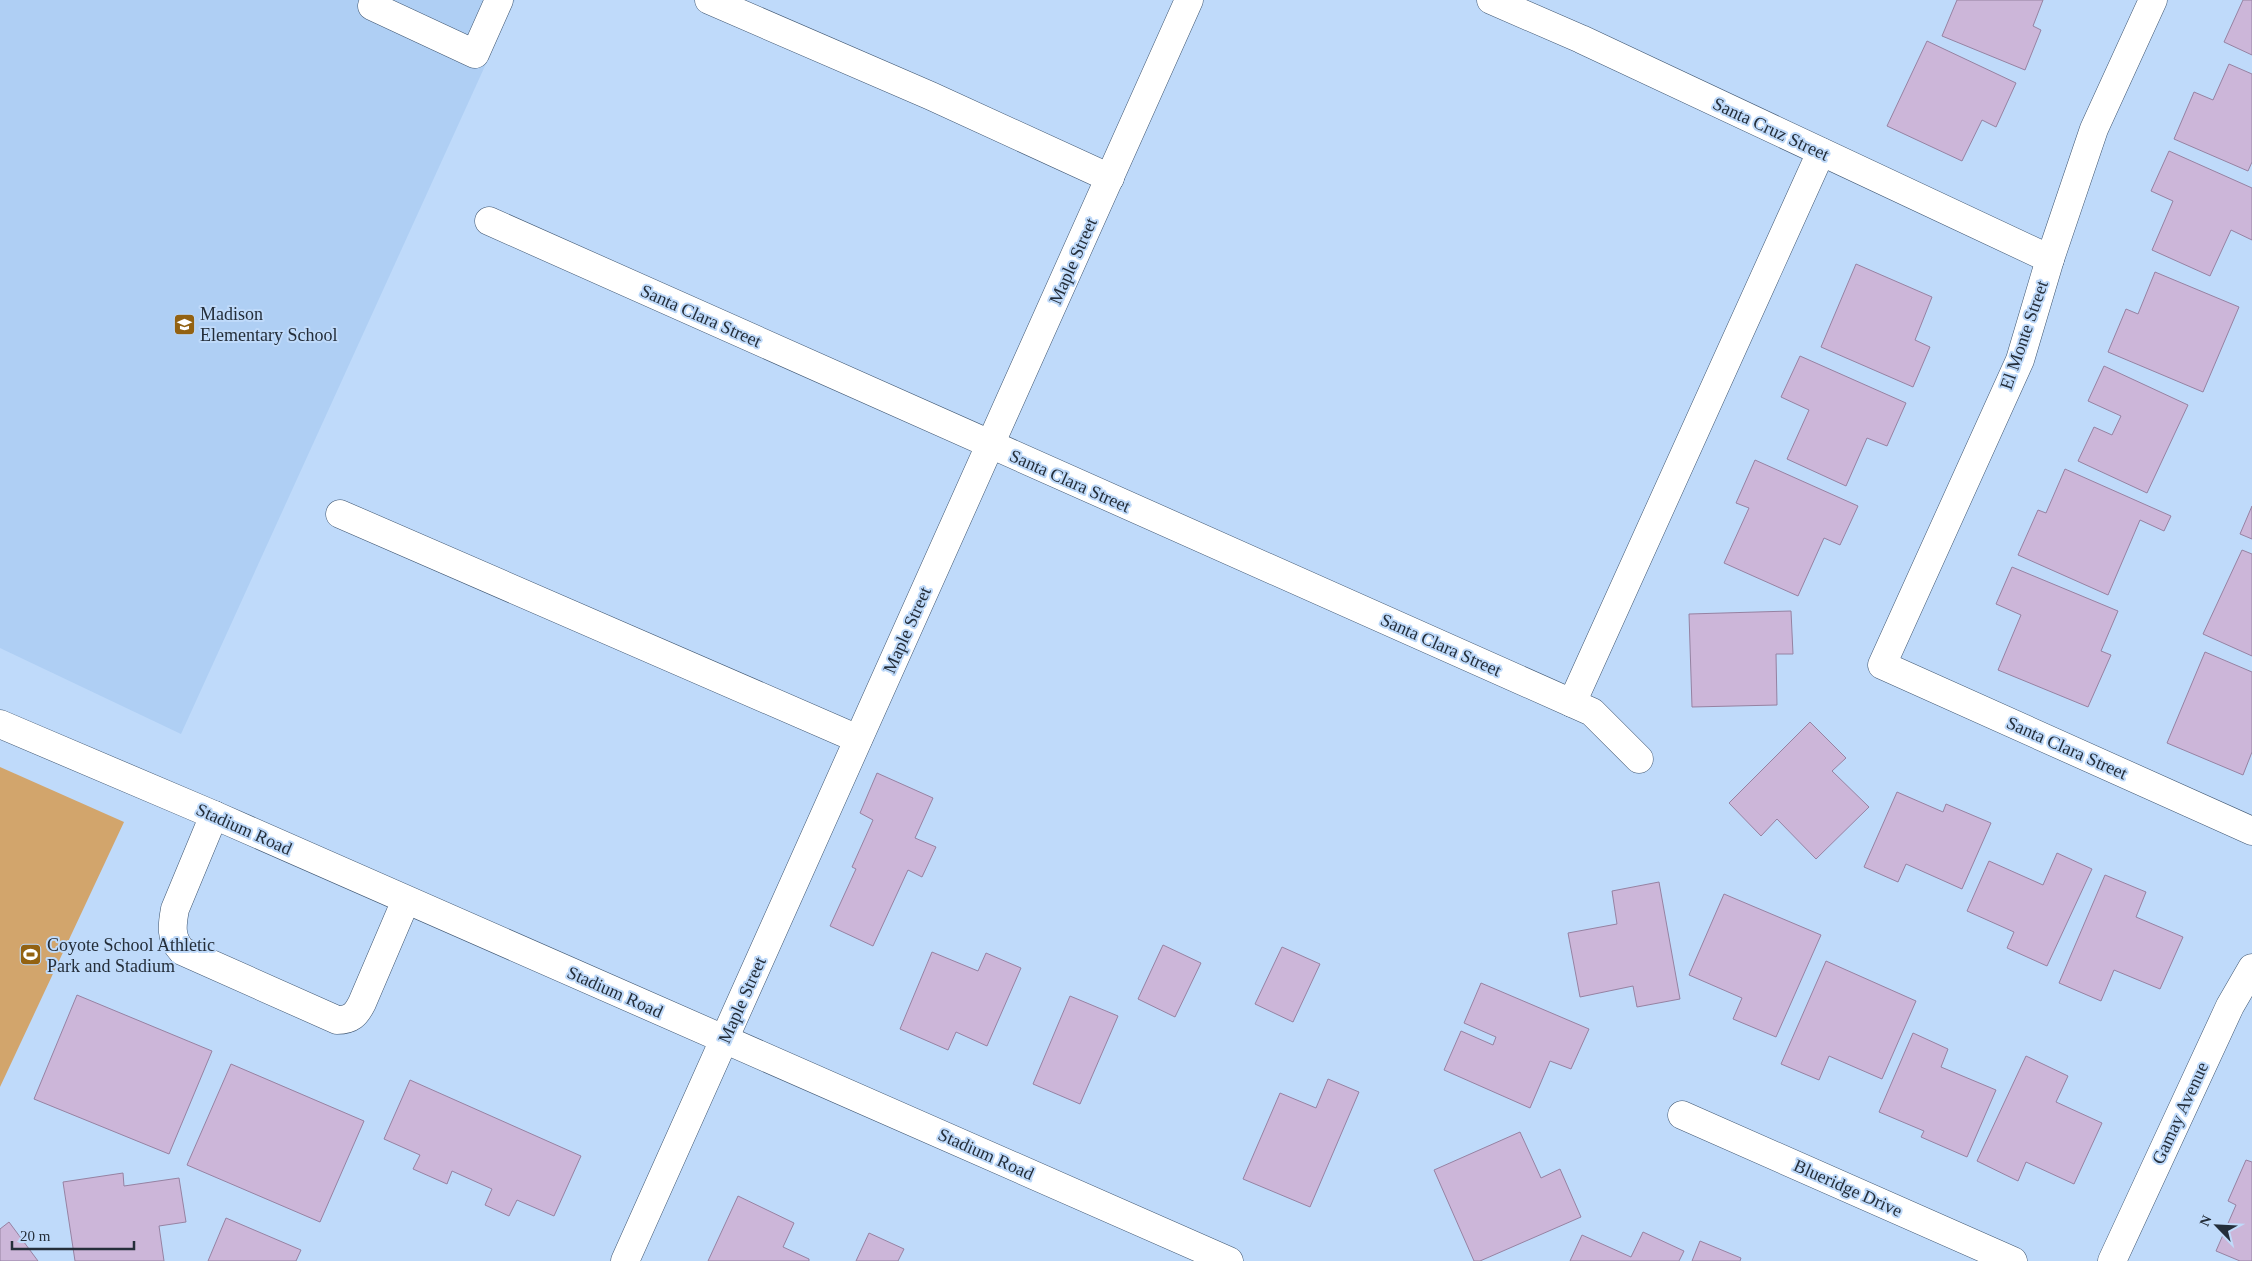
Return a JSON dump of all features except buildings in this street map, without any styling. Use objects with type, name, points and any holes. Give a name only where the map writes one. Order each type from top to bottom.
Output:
[{"type":"street","points":[[374,0],[372,6],[475,54],[498,0]]},
{"type":"street","points":[[708,0],[931,96],[1110,178]]},
{"type":"street","name":"Maple Street","points":[[625,1261],[1189,0]]},
{"type":"street","name":"Santa Cruz Street","points":[[1491,0],[1581,39],[2050,259]]},
{"type":"street","name":"El Monte Street","points":[[1882,664],[2020,360],[2050,259],[2094,129],[2153,0]]},
{"type":"street","points":[[1572,703],[1821,152]]},
{"type":"street","name":"Santa Clara Street","points":[[489,221],[1592,712],[1639,759]]},
{"type":"street","points":[[340,514],[858,740]]},
{"type":"street","name":"Santa Clara Street","points":[[1882,664],[2252,831]]},
{"type":"street","name":"Stadium Road","points":[[0,724],[214,815],[1229,1261]]},
{"type":"street","points":[[214,815],[175,909],[172,925],[175,943],[182,951],[337,1020],[347,1020],[356,1014],[406,900]]},
{"type":"street","name":"Gamay Avenue","points":[[2112,1261],[2230,1006],[2252,968]]},
{"type":"street","name":"Blueridge Drive","points":[[1682,1115],[2013,1261]]},
{"type":"shaded area","name":"Madison Elementary School","points":[[0,0],[515,0],[181,734],[0,648]]},
{"type":"shaded area","name":"Coyote School Athletic Park and Stadium","points":[[0,767],[124,822],[0,1087]]},
{"type":"place","name":"Madison Elementary School","points":[[184,324]]},
{"type":"place","name":"Coyote School Athletic Park and Stadium","points":[[31,955]]}]
